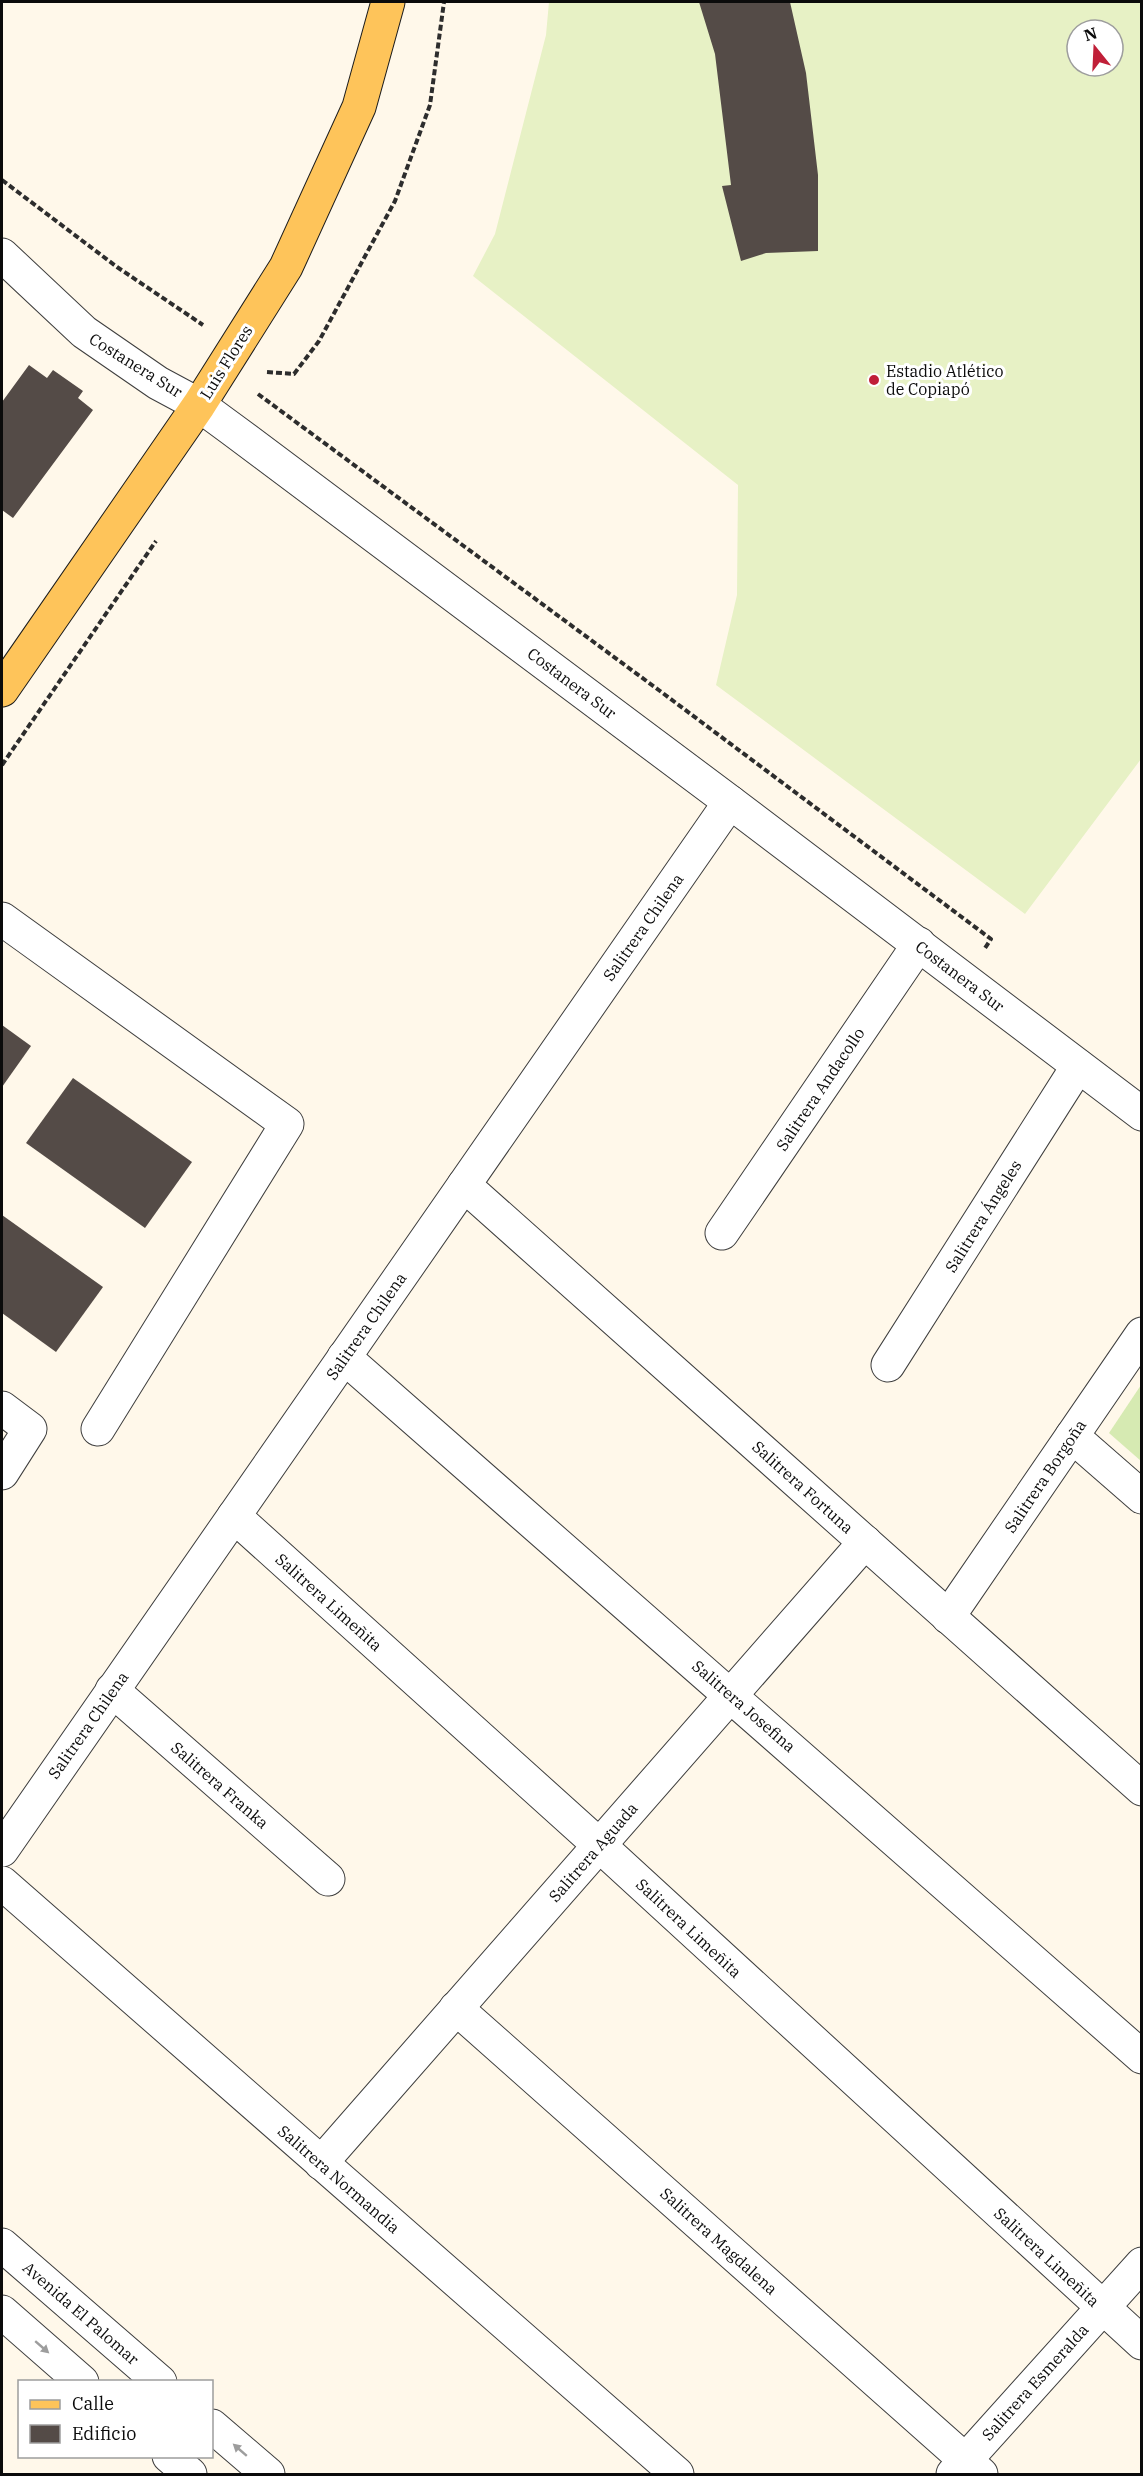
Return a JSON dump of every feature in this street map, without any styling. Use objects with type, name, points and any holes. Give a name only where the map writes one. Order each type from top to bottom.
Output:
[{"type":"main road","name":"Luis Flores","points":[[2,690],[199,405],[286,267],[359,107],[388,2]]},
{"type":"street","name":"Costanera Sur","points":[[2,255],[84,332],[158,383],[199,405],[730,801],[1142,1114]]},
{"type":"street","name":"Salitrera Chilena","points":[[2,1850],[730,801]]},
{"type":"street","points":[[2,919],[287,1124],[98,1429]]},
{"type":"street","name":"Salitrera Andacollo","points":[[722,1233],[919,944]]},
{"type":"street","name":"Salitrera Ángeles","points":[[888,1365],[1078,1066]]},
{"type":"street","name":"Salitrera Fortuna","points":[[464,1185],[1142,1789]]},
{"type":"street","name":"Salitrera Borgoña","points":[[948,1617],[1142,1334]]},
{"type":"street","name":"Salitrera Josefina","points":[[344,1357],[1142,2057]]},
{"type":"street","points":[[2,1408],[30,1429],[2,1473]]},
{"type":"street","points":[[1072,1436],[1142,1497]]},
{"type":"street","name":"Salitrera Limeñita","points":[[234,1516],[599,1845],[1142,2343]]},
{"type":"street","name":"Salitrera Aguada","points":[[321,2163],[865,1542]]},
{"type":"street","name":"Salitrera Franka","points":[[112,1690],[328,1879]]},
{"type":"street","name":"Salitrera Normandia","points":[[2,1883],[677,2475]]},
{"type":"street","name":"Salitrera Magdalena","points":[[456,2008],[966,2470]]},
{"type":"street","name":"Avenida El Palomar","points":[[2,2245],[158,2380]]},
{"type":"street","name":"Salitrera Esmeralda","points":[[966,2470],[1102,2307],[1142,2264]]},
{"type":"street","points":[[2,2312],[80,2380]]},
{"type":"street","points":[[213,2427],[268,2475]]},
{"type":"street","points":[[170,2458],[190,2475]]},
{"type":"path","points":[[2,180],[117,267],[236,347],[267,371]]},
{"type":"path","points":[[258,394],[991,939],[964,979]]},
{"type":"green space","name":"Estadio Atlético de Copiapó","points":[[549,2],[1141,2],[1141,759],[1025,914],[716,685],[737,595],[738,485],[473,276],[495,234],[546,35]]},
{"type":"green space","points":[[1141,1385],[1141,1461],[1109,1433]]},
{"type":"building","points":[[699,2],[790,2],[806,73],[818,175],[818,251],[766,253],[741,261],[722,186],[731,185],[715,54]]},
{"type":"building","points":[[29,365],[47,378],[53,370],[83,391],[78,398],[93,410],[13,518],[2,510],[2,402]]},
{"type":"building","points":[[2,1025],[31,1046],[2,1087]]},
{"type":"building","points":[[73,1078],[192,1162],[145,1228],[26,1143]]},
{"type":"building","points":[[2,1215],[103,1287],[56,1352],[2,1313]]},
{"type":"place","name":"Estadio Atlético de Copiapó","points":[[874,380]]}]
